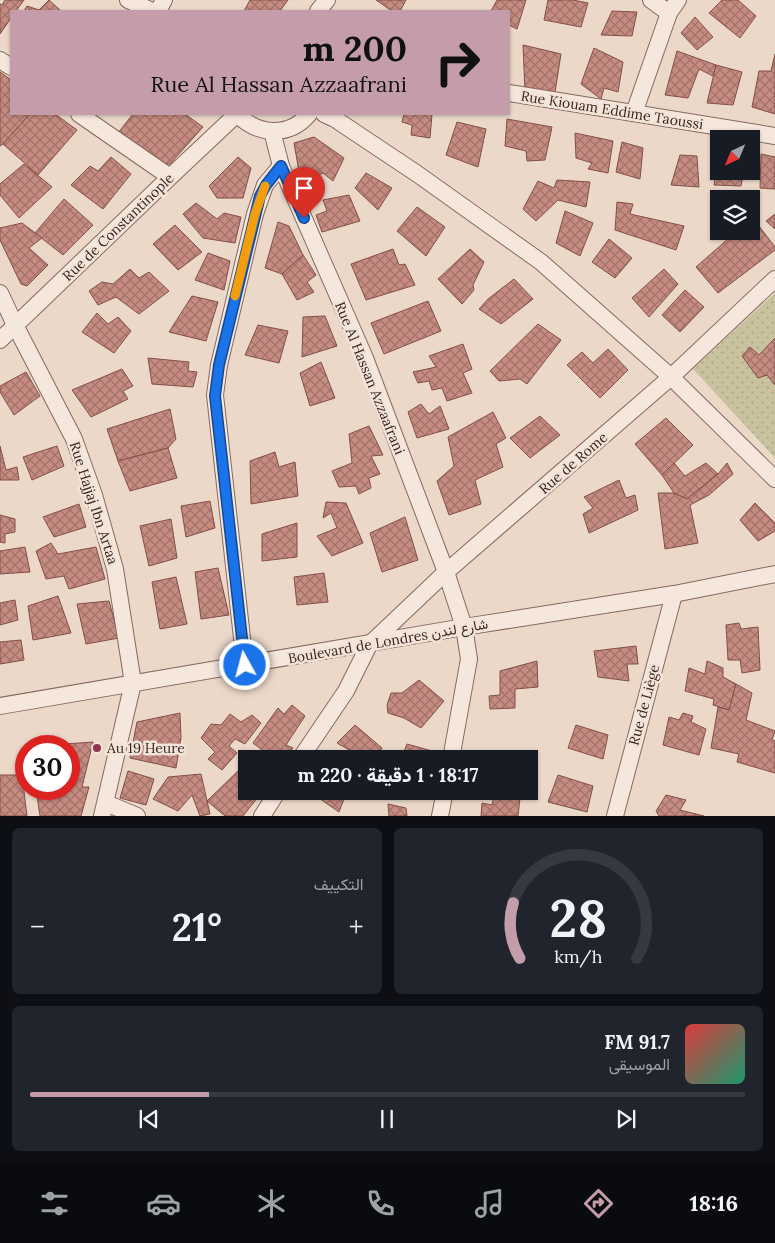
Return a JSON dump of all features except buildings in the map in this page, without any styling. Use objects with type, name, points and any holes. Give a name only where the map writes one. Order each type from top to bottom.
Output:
[{"type":"street","points":[[128,0],[150,10]]},
{"type":"street","points":[[319,10],[327,0]]},
{"type":"street","points":[[634,113],[673,7],[651,0]]},
{"type":"street","name":"Rue Kiouam Eddime Taoussi","points":[[510,93],[775,136]]},
{"type":"street","points":[[80,115],[170,177]]},
{"type":"street","name":"Rue de Constantinople","points":[[0,340],[236,115]]},
{"type":"street","points":[[238,115],[252,126],[272,131],[291,128],[308,115]]},
{"type":"street","points":[[326,115],[416,173],[542,262],[672,378],[775,479]]},
{"type":"street","name":"Rue Al Hassan Azzaafrani","points":[[272,131],[281,166],[364,358],[446,572],[464,627],[469,659],[453,750]]},
{"type":"street","points":[[245,665],[215,396],[219,365],[255,214],[266,185],[281,166]]},
{"type":"street","name":"Rue de Rome","points":[[369,645],[446,572],[672,378],[775,279]]},
{"type":"street","name":"Rue Hajjaj Ibn Artaa","points":[[0,293],[15,326],[74,439],[94,495],[115,569],[133,684],[104,809]]},
{"type":"street","name":"Boulevard de Londres شارع لندن","points":[[0,706],[369,645],[464,627],[674,594],[775,574]]},
{"type":"street","name":"Rue de Liège","points":[[615,816],[674,594]]},
{"type":"street","points":[[306,750],[346,691],[369,645]]},
{"type":"street","points":[[262,816],[272,800]]},
{"type":"street","points":[[440,816],[443,800]]},
{"type":"street","points":[[104,809],[137,816]]},
{"type":"shaded area","points":[[775,293],[775,458],[693,369]]},
{"type":"slow traffic","points":[[235,296],[255,214],[265,186]]},
{"type":"place","name":"Au 19 Heure","points":[[97,748]]},
{"type":"route","points":[[245,665],[219,445],[215,396],[219,365],[260,196],[281,166],[304,218]]}]
